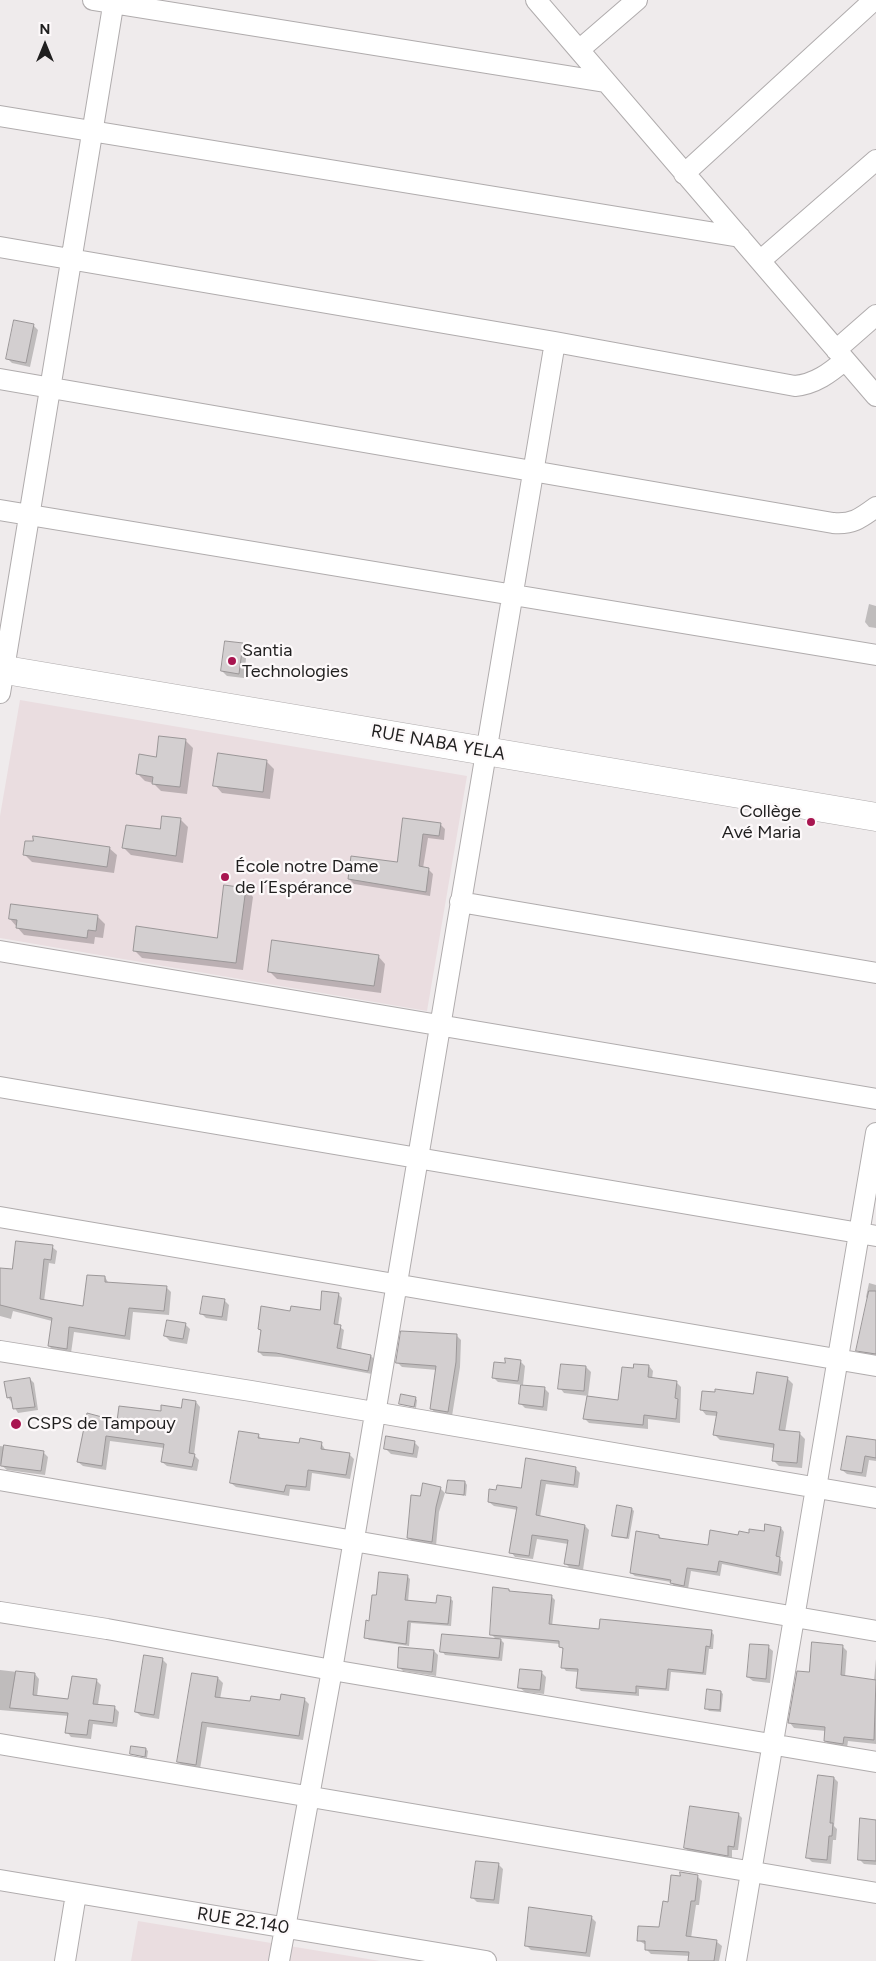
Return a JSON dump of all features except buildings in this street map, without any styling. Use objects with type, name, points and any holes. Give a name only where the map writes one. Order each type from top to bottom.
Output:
[{"type":"street","points":[[93,0],[605,82]]},
{"type":"street","points":[[536,0],[876,396]]},
{"type":"street","points":[[579,50],[637,0]]},
{"type":"street","points":[[684,174],[874,0]]},
{"type":"street","points":[[1,677],[114,2]]},
{"type":"street","points":[[0,116],[740,237]]},
{"type":"street","points":[[760,260],[876,160]]},
{"type":"street","points":[[0,247],[555,342],[795,386],[808,385],[833,371],[840,355],[876,315]]},
{"type":"street","points":[[279,1961],[332,1670],[352,1540],[555,342]]},
{"type":"street","points":[[0,380],[846,525],[856,522],[876,507]]},
{"type":"street","points":[[0,510],[876,655]]},
{"type":"street","name":"RUE NABA YELA","points":[[1,677],[485,751],[876,817]]},
{"type":"street","points":[[460,902],[876,973]]},
{"type":"street","points":[[0,951],[876,1100]]},
{"type":"street","points":[[0,1087],[868,1234]]},
{"type":"street","points":[[736,1961],[818,1487],[838,1360],[868,1234],[876,1133]]},
{"type":"street","points":[[0,1217],[876,1366]]},
{"type":"street","points":[[0,1351],[375,1412],[876,1498]]},
{"type":"street","points":[[0,1480],[876,1631]]},
{"type":"street","points":[[0,1612],[876,1762]]},
{"type":"street","points":[[0,1744],[876,1893]]},
{"type":"street","name":"RUE 22.140","points":[[0,1880],[486,1961]]},
{"type":"street","points":[[65,1961],[76,1894]]},
{"type":"shaded area","name":"École notre Dame de l´Espérance","points":[[20,700],[467,776],[427,1011],[0,938],[0,816]]},
{"type":"shaded area","points":[[138,1921],[380,1961],[131,1961]]},
{"type":"place","name":"Santia Technologies","points":[[232,661]]},
{"type":"place","name":"Collège Avé Maria","points":[[811,822]]},
{"type":"place","name":"École notre Dame de l´Espérance","points":[[225,877]]},
{"type":"place","name":"CSPS de Tampouy","points":[[16,1424]]}]
